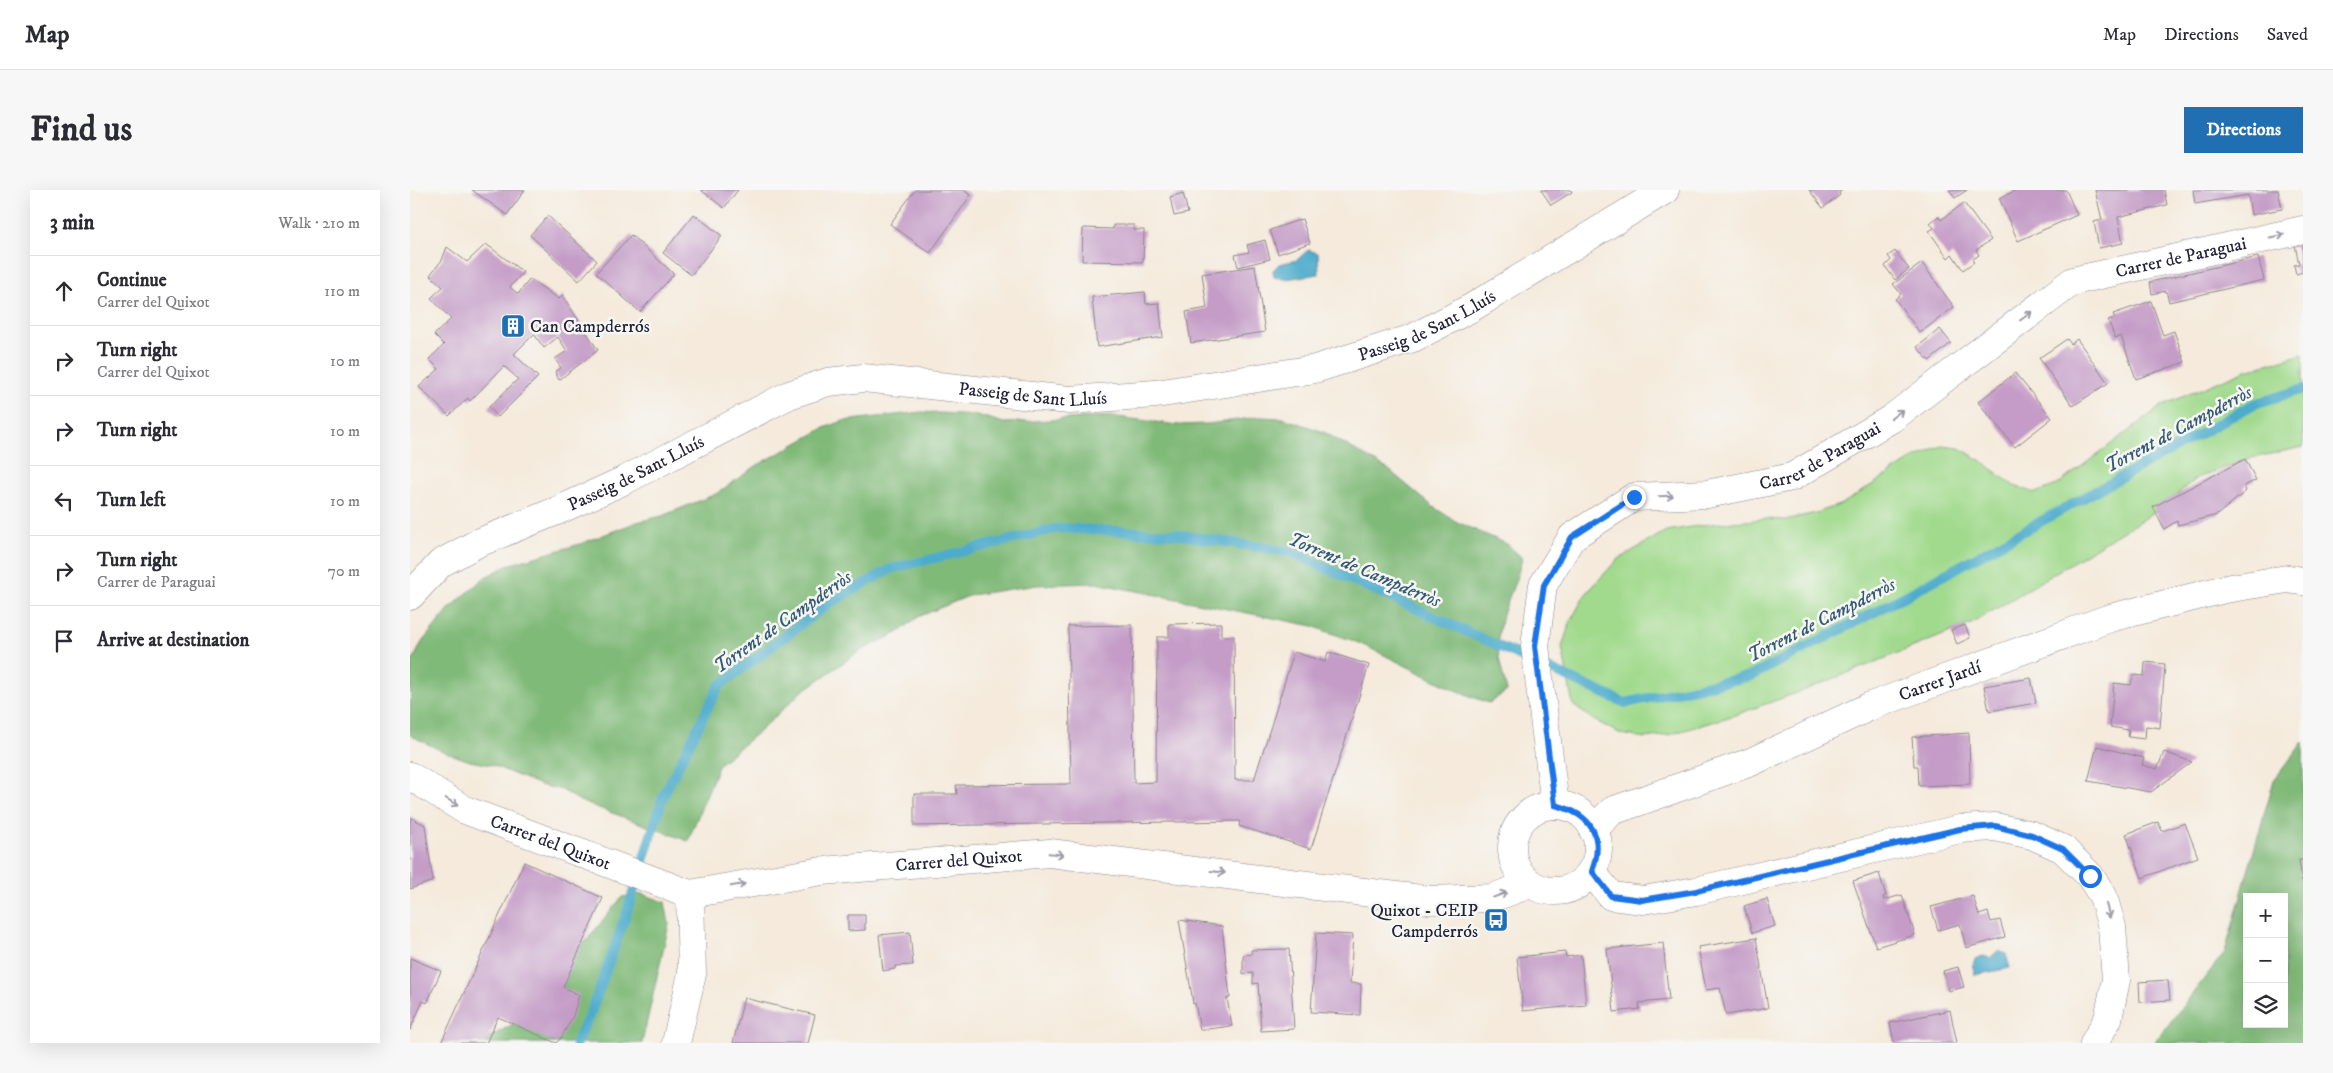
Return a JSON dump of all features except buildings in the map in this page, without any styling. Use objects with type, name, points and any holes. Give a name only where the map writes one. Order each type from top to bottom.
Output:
[{"type":"street","name":"Passeig de Sant Lluís","points":[[410,596],[441,563],[478,543],[616,484],[789,395],[828,382],[863,378],[1069,400],[1156,394],[1315,369],[1413,338],[1471,308],[1666,190]]},
{"type":"street","name":"Carrer de Paraguai","points":[[1555,805],[1535,646],[1544,585],[1572,537],[1634,497],[1707,494],[1792,477],[1891,419],[2073,281],[2303,230]]},
{"type":"street","name":"Carrer Jardí","points":[[1593,830],[1612,811],[1752,762],[1871,706],[2110,618],[2225,590],[2287,579],[2303,581]]},
{"type":"street","name":"Carrer del Quixot","points":[[410,776],[465,810],[690,894],[822,871],[1050,853],[1234,874],[1429,900],[1492,898],[1530,884]]},
{"type":"street","points":[[1555,805],[1572,809],[1585,818],[1593,830],[1597,842],[1597,857],[1592,871],[1573,887],[1559,891],[1544,890],[1530,884],[1519,872],[1513,859],[1512,840],[1518,826],[1528,815],[1541,808],[1555,805]]},
{"type":"street","points":[[1592,871],[1611,896],[1642,900],[1696,891],[1960,829],[1995,826],[2032,835],[2063,849],[2090,876],[2104,896],[2112,927],[2116,980],[2108,1019],[2094,1043]]},
{"type":"street","points":[[676,1043],[692,974],[690,894]]},
{"type":"green space","points":[[2303,354],[2303,447],[2247,459],[2195,479],[2161,508],[1971,624],[1805,690],[1732,716],[1668,735],[1645,738],[1621,734],[1592,719],[1573,705],[1562,647],[1570,622],[1585,595],[1617,560],[1666,531],[1711,524],[1766,519],[1785,520],[1816,513],[1842,504],[1914,458],[1942,446],[1960,448],[1983,462],[2014,486],[2035,493],[2057,485],[2163,405],[2246,370]]},
{"type":"green space","points":[[921,412],[977,415],[1004,423],[1110,416],[1178,425],[1208,424],[1259,417],[1283,418],[1324,432],[1389,470],[1432,506],[1455,521],[1507,544],[1522,558],[1503,614],[1498,637],[1499,660],[1507,691],[1489,703],[1441,683],[1357,642],[1313,626],[1096,583],[1037,585],[971,595],[918,617],[899,632],[860,651],[800,693],[760,731],[719,764],[688,841],[580,801],[562,790],[540,785],[492,765],[470,761],[442,751],[410,735],[411,664],[422,642],[449,609],[485,577],[511,564],[580,544],[637,522],[662,516],[716,494],[756,466],[824,428],[843,421]]},
{"type":"green space","points":[[2303,742],[2303,1043],[2154,1043],[2225,952],[2274,780]]},
{"type":"green space","points":[[642,894],[665,902],[669,924],[642,1043],[479,1043],[522,1019],[622,897]]},
{"type":"water","points":[[1308,250],[1318,253],[1319,274],[1286,279],[1274,277],[1273,270],[1279,264],[1297,260]]},
{"type":"water","points":[[1999,950],[2006,954],[2010,968],[1975,975],[1973,965],[1975,959],[1983,956],[1990,958]]},
{"type":"waterway","name":"Torrent de Campderròs","points":[[576,1043],[591,1012],[626,915],[664,794],[719,686],[827,605],[890,569],[1059,528],[1174,534],[1290,552],[1625,703],[1751,676],[1911,593],[2254,404],[2303,389]]},
{"type":"place","name":"Can Campderrós","points":[[513,326]]},
{"type":"place","name":"Quixot - CEIP Campderrós","points":[[1496,920]]},
{"type":"route","points":[[1634,497],[1572,537],[1544,585],[1535,646],[1555,805],[1572,809],[1585,818],[1593,830],[1597,842],[1597,857],[1592,871],[1611,896],[1642,900],[1696,891],[1960,829],[1995,826],[2032,835],[2063,849],[2090,876]]}]
